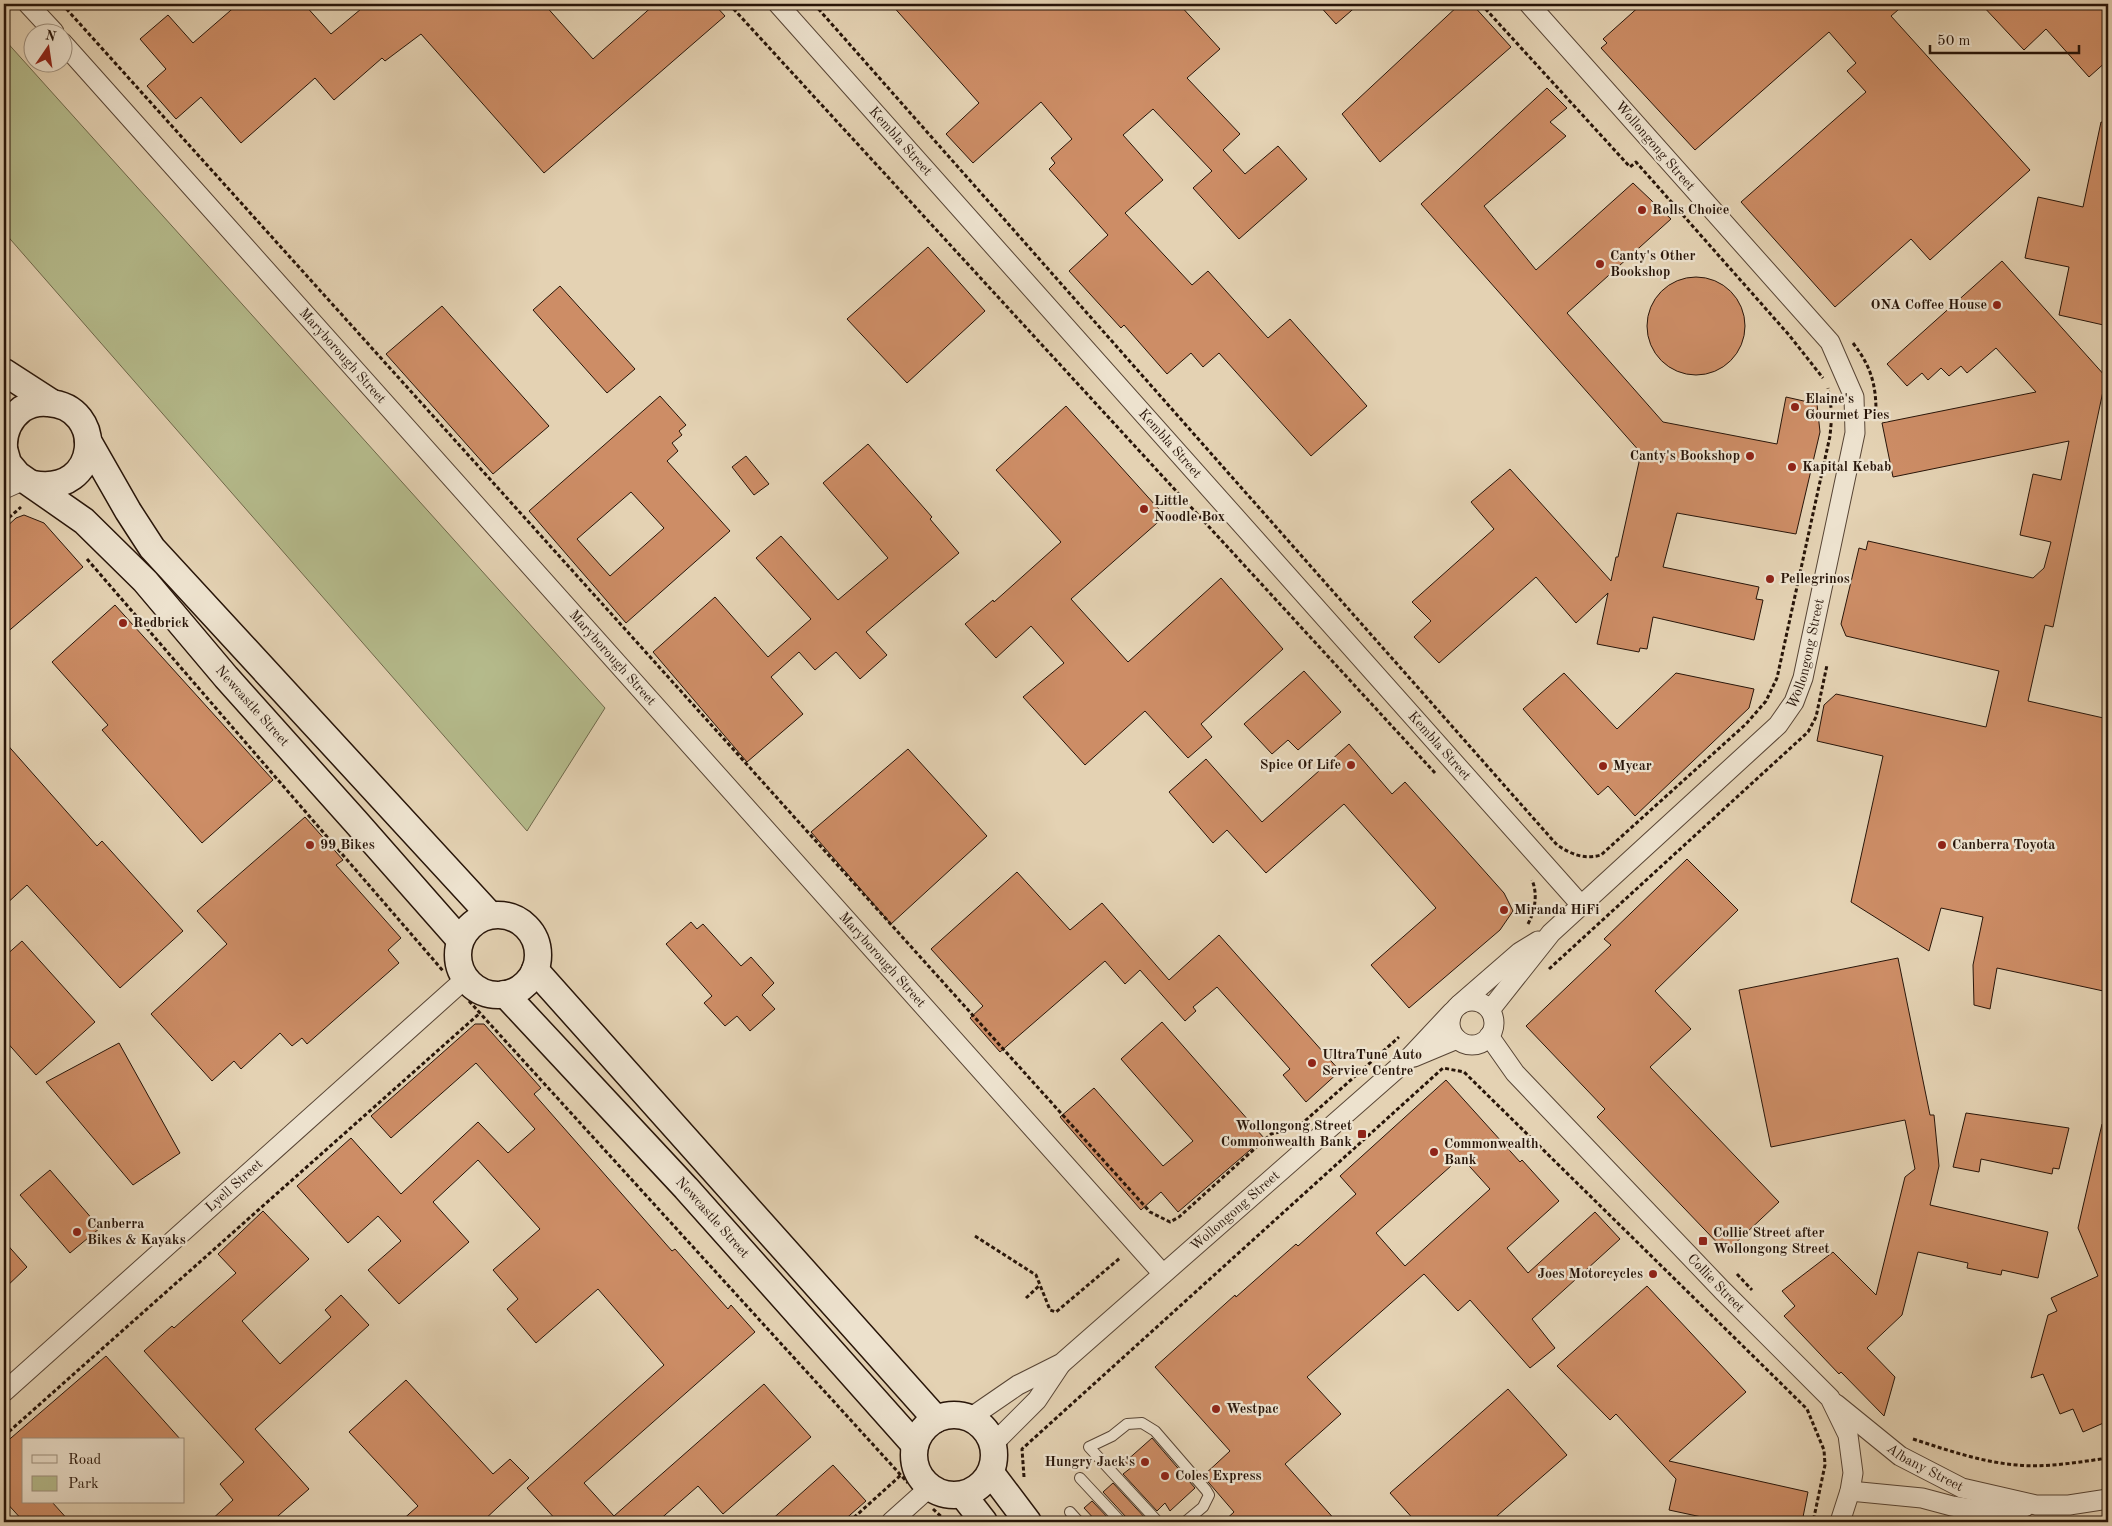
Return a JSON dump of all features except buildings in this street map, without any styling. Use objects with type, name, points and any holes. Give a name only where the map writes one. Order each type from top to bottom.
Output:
[{"type":"main road","points":[[4,372],[52,403],[60,405],[78,417],[86,431],[88,441],[128,511],[152,548],[490,915]]},
{"type":"main road","name":"Newcastle Street","points":[[52,403],[32,405],[17,414],[6,432],[4,453],[13,470],[18,490],[84,521],[145,581],[226,677],[460,940]]},
{"type":"main road","points":[[18,490],[52,486],[71,478],[85,462],[88,441]]},
{"type":"main road","points":[[490,915],[511,917],[529,929],[538,949],[538,960],[535,970],[524,986],[505,994],[494,995],[483,992],[461,983],[461,972],[457,956],[460,940],[472,924],[490,915]]},
{"type":"main road","points":[[535,970],[936,1419]]},
{"type":"main road","name":"Newcastle Street","points":[[505,994],[686,1188],[915,1445]]},
{"type":"main road","points":[[947,1415],[959,1415],[970,1418],[985,1428],[994,1444],[995,1458],[991,1473],[984,1483],[974,1490],[962,1495],[925,1492],[914,1461],[915,1445],[923,1430],[936,1419],[947,1415]]},
{"type":"main road","points":[[991,1473],[1028,1522]]},
{"type":"main road","points":[[962,1495],[984,1522]]},
{"type":"street","points":[[28,4],[45,22]]},
{"type":"street","name":"Kembla Street","points":[[778,4],[1581,905]]},
{"type":"street","name":"Wollongong Street","points":[[994,1444],[1036,1400],[1062,1363],[1408,1059],[1456,1009],[1524,957],[1551,933],[1778,725],[1794,702],[1803,678],[1856,433],[1854,398],[1830,342],[1529,4]]},
{"type":"street","name":"Maryborough Street","points":[[72,53],[1163,1274]]},
{"type":"street","name":"Wollongong Street","points":[[1490,1010],[1524,957]]},
{"type":"street","name":"Lyell Street","points":[[4,1392],[461,983]]},
{"type":"street","points":[[1466,1002],[1477,1002],[1484,1005],[1490,1010],[1493,1025],[1473,1040],[1453,1033],[1450,1025],[1456,1009],[1466,1002]]},
{"type":"street","name":"Wollongong Street","points":[[1408,1059],[1473,1040]]},
{"type":"street","name":"Collie Street","points":[[1473,1040],[1515,1073],[1722,1290],[1830,1398],[1848,1435],[1853,1473],[1850,1491],[1840,1522]]},
{"type":"street","name":"Wollongong Street","points":[[970,1418],[1018,1385],[1062,1363]]},
{"type":"street","name":"Albany Street","points":[[1830,1398],[1900,1456],[1931,1473],[1962,1488],[2036,1505]]},
{"type":"street","name":"Albany Street","points":[[1850,1491],[1922,1498],[1952,1506],[1984,1511],[2036,1505],[2069,1505],[2108,1499]]},
{"type":"street","points":[[891,1522],[925,1492]]},
{"type":"lane","points":[[1158,1522],[1089,1447],[1112,1436],[1127,1424],[1142,1423],[1155,1431],[1209,1495],[1207,1501],[1185,1522]]},
{"type":"lane","points":[[1080,1478],[1121,1522]]},
{"type":"lane","points":[[1070,1512],[1079,1522]]},
{"type":"path","points":[[63,4],[1150,1212],[1170,1222],[1179,1217],[1271,1134],[1297,1128],[1402,1035]]},
{"type":"path","points":[[729,4],[1441,780]]},
{"type":"path","points":[[814,4],[1557,845],[1569,853],[1592,858],[1601,855],[1746,724],[1772,691],[1830,436],[1832,414],[1828,388],[1820,374],[1789,336],[1636,162],[1630,167],[1481,4]]},
{"type":"path","points":[[1848,336],[1868,366],[1876,392],[1875,420]]},
{"type":"path","points":[[18,490],[21,507]]},
{"type":"path","points":[[21,507],[28,510]]},
{"type":"path","points":[[4,522],[21,507]]},
{"type":"path","points":[[87,558],[461,983],[480,1013],[901,1475],[925,1492],[947,1522]]},
{"type":"path","points":[[1530,877],[1536,899],[1533,913],[1528,923],[1510,940],[1541,976],[1808,732],[1816,717],[1829,658]]},
{"type":"path","points":[[4,1436],[480,1013]]},
{"type":"path","points":[[1024,1478],[1022,1449],[1443,1068],[1464,1072],[1807,1408],[1824,1450],[1825,1465],[1813,1522]]},
{"type":"path","points":[[976,1236],[1036,1275],[1050,1310],[1056,1312],[1120,1258]]},
{"type":"path","points":[[1737,1274],[1756,1295]]},
{"type":"path","points":[[1026,1298],[1040,1285]]},
{"type":"path","points":[[1906,1437],[1958,1454],[2018,1465],[2068,1464],[2108,1458]]},
{"type":"path","points":[[849,1522],[901,1475]]},
{"type":"path","points":[[1894,1522],[1916,1522]]},
{"type":"green space","points":[[4,39],[22,59],[22,72],[34,72],[605,708],[527,831],[4,232]]},
{"type":"place","name":"Rolls Choice","points":[[1642,210]]},
{"type":"place","name":"Canty's Other Bookshop","points":[[1600,264]]},
{"type":"place","name":"ONA Coffee House","points":[[1997,305]]},
{"type":"place","name":"Elaine's Gourmet Pies","points":[[1795,407]]},
{"type":"place","name":"Canty's Bookshop","points":[[1750,456]]},
{"type":"place","name":"Kapital Kebab","points":[[1792,467]]},
{"type":"place","name":"Little Noodle Box","points":[[1144,509]]},
{"type":"place","name":"Pellegrinos","points":[[1770,579]]},
{"type":"place","name":"Redbrick","points":[[123,623]]},
{"type":"place","name":"Spice Of Life","points":[[1351,765]]},
{"type":"place","name":"Mycar","points":[[1603,766]]},
{"type":"place","name":"99 Bikes","points":[[310,845]]},
{"type":"place","name":"Canberra Toyota","points":[[1942,845]]},
{"type":"place","name":"Miranda HiFi","points":[[1504,910]]},
{"type":"place","name":"UltraTune Auto Service Centre","points":[[1312,1063]]},
{"type":"place","name":"Wollongong Street Commonwealth Bank","points":[[1362,1134]]},
{"type":"place","name":"Commonwealth Bank","points":[[1434,1152]]},
{"type":"place","name":"Canberra Bikes & Kayaks","points":[[77,1232]]},
{"type":"place","name":"Collie Street after Wollongong Street","points":[[1703,1241]]},
{"type":"place","name":"Joes Motorcycles","points":[[1653,1274]]},
{"type":"place","name":"Westpac","points":[[1216,1409]]},
{"type":"place","name":"Hungry Jack's","points":[[1145,1462]]},
{"type":"place","name":"Coles Express","points":[[1165,1476]]}]
